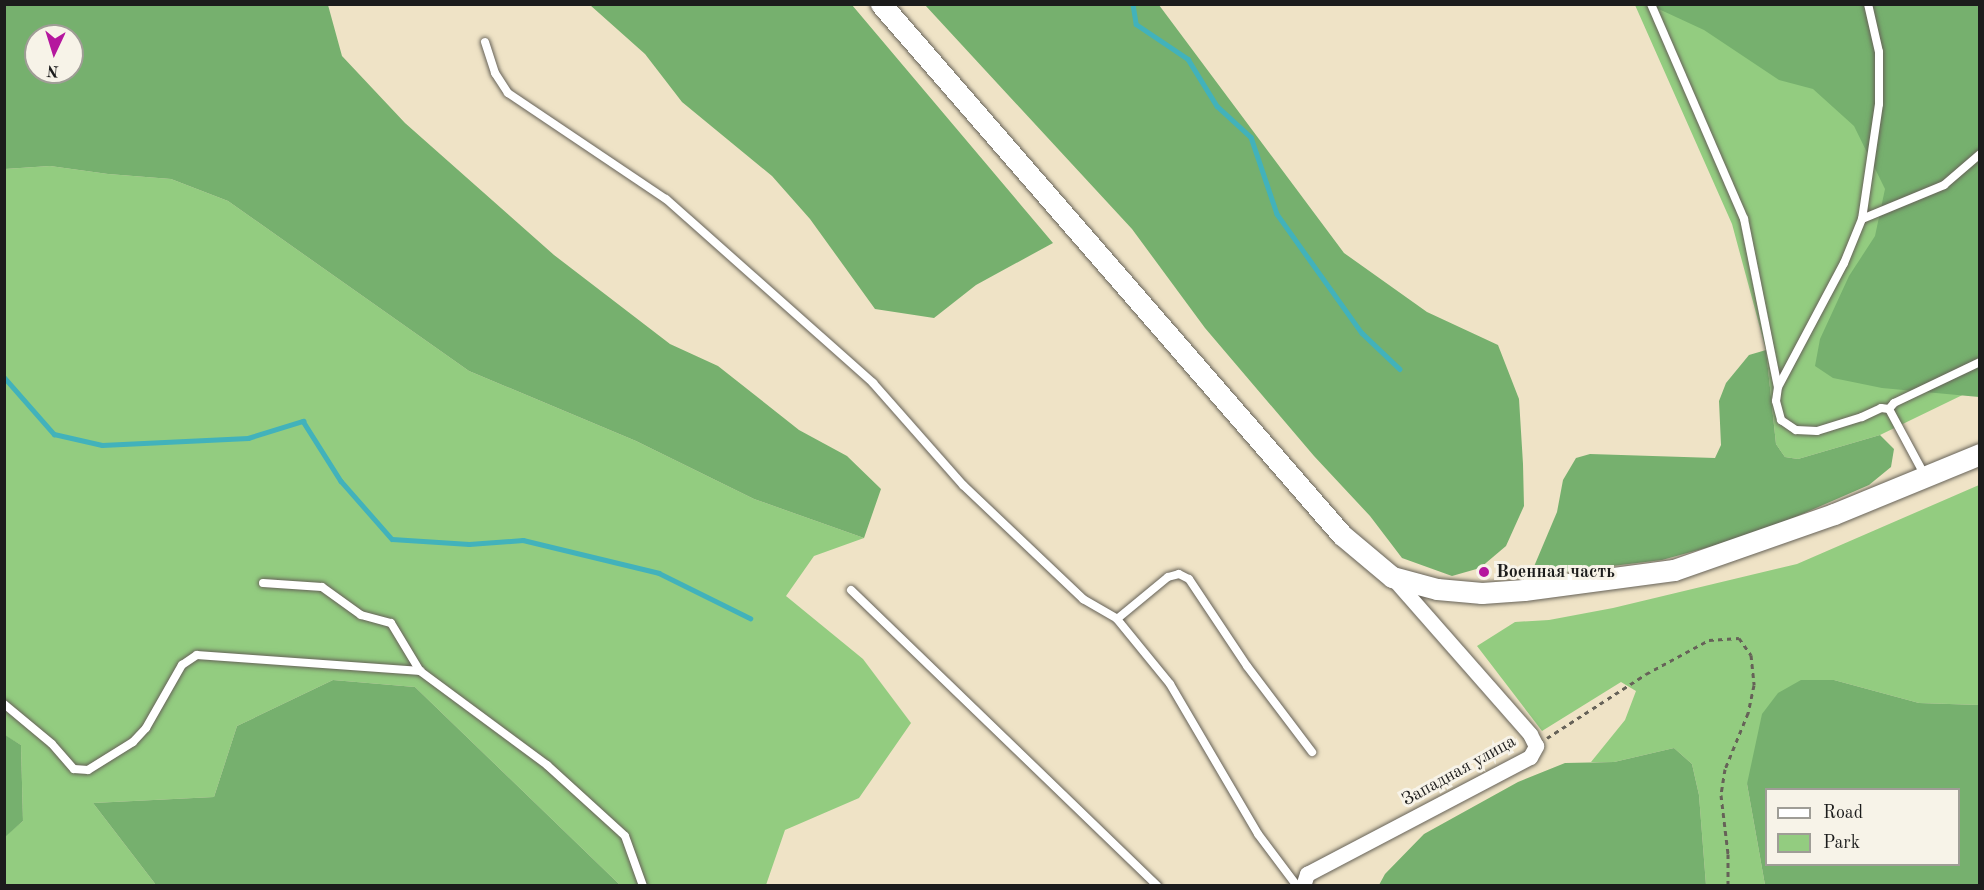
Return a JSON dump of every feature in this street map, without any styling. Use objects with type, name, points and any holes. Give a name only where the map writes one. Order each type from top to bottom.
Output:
[{"type":"street","points":[[881,4],[1342,535],[1392,577],[1437,589],[1482,593],[1524,591],[1674,570],[1834,514],[1980,454]]},
{"type":"street","name":"Западная улица","points":[[1303,885],[1307,874],[1530,756],[1536,746],[1530,734],[1392,577]]},
{"type":"lane","points":[[1651,4],[1744,219],[1778,387],[1776,401],[1781,420],[1797,430],[1817,431],[1862,417],[1881,408],[1889,409]]},
{"type":"lane","points":[[1778,387],[1844,263],[1862,219],[1879,104],[1879,52],[1869,4]]},
{"type":"lane","points":[[485,42],[495,73],[508,93],[666,199],[873,383],[963,485],[1075,592],[1118,619],[1170,684],[1258,834],[1297,885]]},
{"type":"lane","points":[[1862,219],[1944,184],[1980,154]]},
{"type":"lane","points":[[1889,409],[1894,403],[1980,362]]},
{"type":"lane","points":[[1889,409],[1925,476]]},
{"type":"lane","points":[[1118,619],[1168,578],[1179,574],[1189,579],[1247,666],[1312,752]]},
{"type":"lane","points":[[263,583],[322,587],[361,615],[392,623],[420,671],[547,765],[626,836],[643,885]]},
{"type":"lane","points":[[851,590],[1158,885]]},
{"type":"lane","points":[[4,704],[52,744],[74,769],[88,770],[133,742],[146,728],[182,665],[197,655],[420,671]]},
{"type":"path","points":[[1536,746],[1646,674],[1709,639],[1739,638],[1751,655],[1754,685],[1748,713],[1725,769],[1721,795],[1728,854],[1728,885]]},
{"type":"green space","points":[[5,4],[328,5],[342,56],[405,123],[554,255],[670,344],[718,366],[799,430],[847,456],[881,489],[864,538],[754,499],[636,441],[469,371],[228,201],[171,179],[50,166],[5,169]]},
{"type":"green space","points":[[590,5],[852,5],[1053,243],[976,285],[934,318],[875,309],[810,219],[772,176],[682,102],[645,54]]},
{"type":"green space","points":[[925,5],[1159,5],[1344,253],[1427,312],[1498,345],[1519,399],[1523,464],[1524,506],[1506,546],[1480,568],[1452,576],[1402,558],[1370,516],[1314,456],[1205,328],[1132,229]]},
{"type":"green space","points":[[1635,5],[1979,5],[1979,387],[1880,435],[1798,459],[1785,457],[1776,444],[1766,350],[1732,224]]},
{"type":"green space","points":[[1650,5],[1979,5],[1979,397],[1882,388],[1833,378],[1815,366],[1820,339],[1849,276],[1875,236],[1885,189],[1854,126],[1813,89],[1779,80],[1704,30]]},
{"type":"green space","points":[[50,166],[171,179],[228,201],[469,371],[636,441],[754,499],[864,538],[814,556],[786,596],[863,659],[911,723],[859,798],[785,830],[766,885],[620,885],[415,687],[333,680],[237,726],[214,797],[93,803],[156,885],[5,885],[4,837],[23,821],[21,745],[4,735],[5,169]]},
{"type":"green space","points":[[1766,350],[1776,444],[1785,457],[1798,459],[1880,435],[1894,449],[1891,467],[1869,485],[1777,525],[1713,546],[1662,560],[1530,576],[1557,512],[1563,480],[1576,458],[1590,454],[1715,458],[1721,445],[1719,401],[1726,383],[1749,355]]},
{"type":"green space","points":[[1979,485],[1979,705],[1919,703],[1834,680],[1747,784],[1765,885],[1706,885],[1699,795],[1692,764],[1674,748],[1614,762],[1591,762],[1625,720],[1636,691],[1621,682],[1542,731],[1477,646],[1515,622],[1549,620],[1613,608],[1797,564]]},
{"type":"green space","points":[[333,680],[415,687],[620,885],[156,885],[93,803],[214,797],[237,726]]},
{"type":"green space","points":[[1801,680],[1834,680],[1919,703],[1979,705],[1979,885],[1765,885],[1747,784],[1762,714],[1778,693]]},
{"type":"green space","points":[[5,735],[21,745],[23,821],[5,837]]},
{"type":"green space","points":[[1674,748],[1692,764],[1699,795],[1706,885],[1379,885],[1385,874],[1424,834],[1518,782],[1565,763],[1614,762]]},
{"type":"waterway","points":[[1133,4],[1136,24],[1188,59],[1217,106],[1251,137],[1277,214],[1362,333],[1400,369]]},
{"type":"waterway","points":[[4,377],[54,434],[102,445],[248,438],[303,421],[341,481],[392,539],[469,544],[523,540],[659,573],[750,618]]},
{"type":"place","name":"Военная часть","points":[[1484,572]]}]
